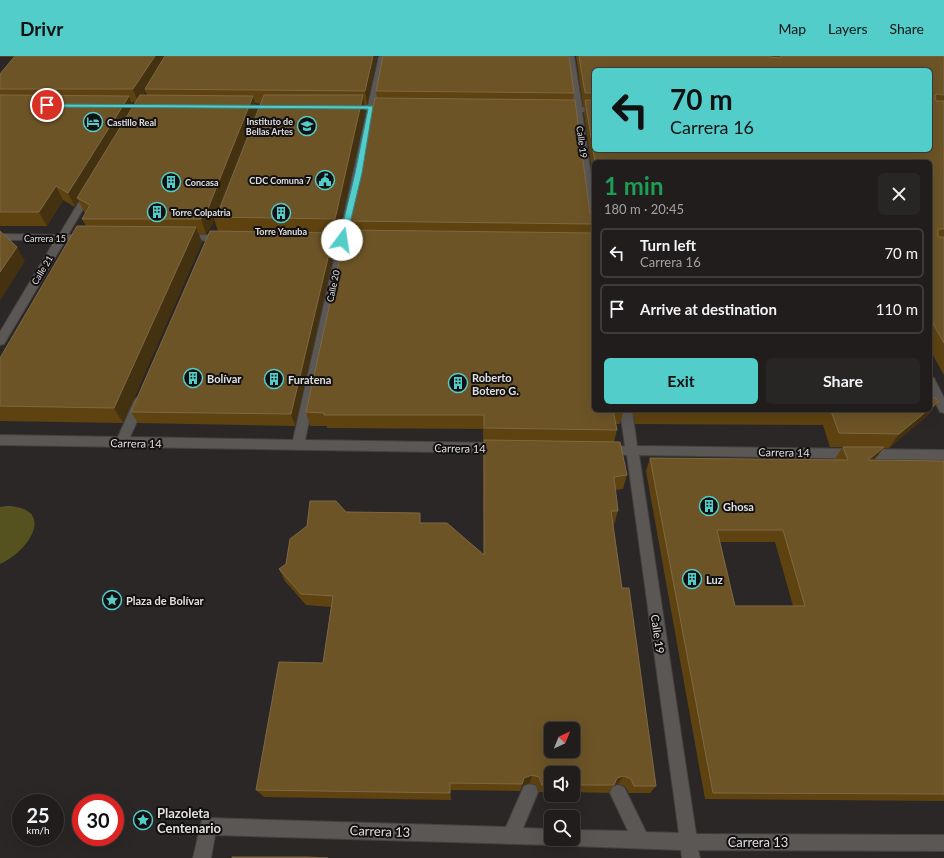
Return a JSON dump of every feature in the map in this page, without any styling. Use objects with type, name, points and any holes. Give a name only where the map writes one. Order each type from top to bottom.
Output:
[{"type":"street","name":"Calle 20","points":[[298,445],[358,173],[382,56]]},
{"type":"street","name":"Calle 19","points":[[571,56],[592,213]]},
{"type":"street","points":[[340,107],[395,108]]},
{"type":"street","points":[[554,109],[592,110]]},
{"type":"street","name":"Calle 21","points":[[0,341],[92,187]]},
{"type":"street","points":[[205,250],[210,238],[218,226]]},
{"type":"street","name":"Carrera 15","points":[[0,237],[99,238]]},
{"type":"street","points":[[178,238],[233,238]]},
{"type":"street","points":[[311,239],[365,240]]},
{"type":"street","points":[[932,385],[944,409]]},
{"type":"street","points":[[122,442],[146,388]]},
{"type":"street","name":"Calle 19","points":[[626,412],[690,850]]},
{"type":"street","name":"Carrera 14","points":[[0,440],[512,448]]},
{"type":"street","name":"Carrera 14","points":[[592,450],[944,455]]},
{"type":"street","points":[[511,836],[530,792]]},
{"type":"street","points":[[618,793],[641,840]]},
{"type":"street","name":"Carrera 13","points":[[202,858],[208,826],[544,837]]},
{"type":"street","name":"Carrera 13","points":[[580,838],[641,840],[690,850],[944,842]]},
{"type":"shaded area","points":[[6,506],[22,508],[31,514],[34,521],[33,530],[29,540],[21,550],[0,564],[0,507]]},
{"type":"building","points":[[15,56],[155,56],[133,89],[0,89],[0,74]]},
{"type":"building","points":[[165,56],[373,56],[365,91],[145,89]]},
{"type":"building","points":[[383,56],[569,56],[574,93],[376,91]]},
{"type":"building","points":[[579,56],[769,56],[780,58],[781,56],[944,56],[944,95],[937,94],[935,96],[936,101],[944,101],[944,229],[938,229],[938,237],[944,237],[944,343],[932,322],[932,160],[595,160],[593,152],[932,152],[932,68],[592,68],[592,93],[585,93]]},
{"type":"building","points":[[0,95],[129,96],[68,193],[56,186],[39,212],[0,212]]},
{"type":"building","points":[[140,95],[253,96],[207,211],[201,219],[82,219],[90,205],[77,198]]},
{"type":"building","points":[[264,95],[363,95],[335,219],[213,217],[219,210]]},
{"type":"building","points":[[375,98],[575,100],[590,214],[592,215],[592,224],[348,221]]},
{"type":"building","points":[[585,100],[592,100],[592,143]]},
{"type":"building","points":[[77,226],[196,227],[114,408],[0,406],[0,358]]},
{"type":"building","points":[[346,230],[592,233],[592,412],[613,412],[617,430],[484,428],[484,415],[324,415],[324,413],[306,412]]},
{"type":"building","points":[[0,231],[17,247],[0,272]]},
{"type":"building","points":[[210,231],[334,233],[291,414],[131,412]]},
{"type":"building","points":[[932,396],[939,401],[932,407]]},
{"type":"building","points":[[831,412],[926,412],[899,434],[839,433]]},
{"type":"building","points":[[484,440],[620,442],[627,475],[614,477],[618,511],[611,511],[622,588],[629,588],[656,786],[634,786],[631,779],[624,776],[617,778],[614,785],[580,785],[580,766],[544,766],[544,785],[542,785],[539,777],[532,775],[524,778],[522,784],[450,783],[450,793],[256,790],[279,662],[323,663],[333,596],[301,594],[279,569],[286,564],[290,539],[307,526],[310,501],[336,501],[346,512],[420,513],[420,523],[447,523],[484,555]]},
{"type":"building","points":[[843,447],[884,447],[868,460],[944,461],[944,794],[713,793],[650,458],[848,460]],"holes":[[[717,530],[783,530],[805,606],[735,606]]]},
{"type":"building","points":[[307,857],[328,858],[232,858]]},
{"type":"place","name":"Castillo Real","points":[[93,122]]},
{"type":"place","name":"Instituto de Bellas Artes","points":[[307,126]]},
{"type":"place","name":"CDC Comuna 7","points":[[325,180]]},
{"type":"place","name":"Concasa","points":[[171,182]]},
{"type":"place","name":"Torre Colpatria","points":[[157,212]]},
{"type":"place","name":"Torre Yanuba","points":[[281,213]]},
{"type":"place","name":"Bolívar","points":[[193,378]]},
{"type":"place","name":"Furatena","points":[[274,379]]},
{"type":"place","name":"Roberto Botero G.","points":[[458,383]]},
{"type":"place","name":"Ghosa","points":[[709,506]]},
{"type":"place","name":"Luz","points":[[692,579]]},
{"type":"place","name":"Plaza de Bolívar","points":[[112,600]]},
{"type":"place","name":"Plazoleta Centenario","points":[[143,820]]},
{"type":"route","points":[[47,105],[371,108],[358,173],[342,240]]}]
